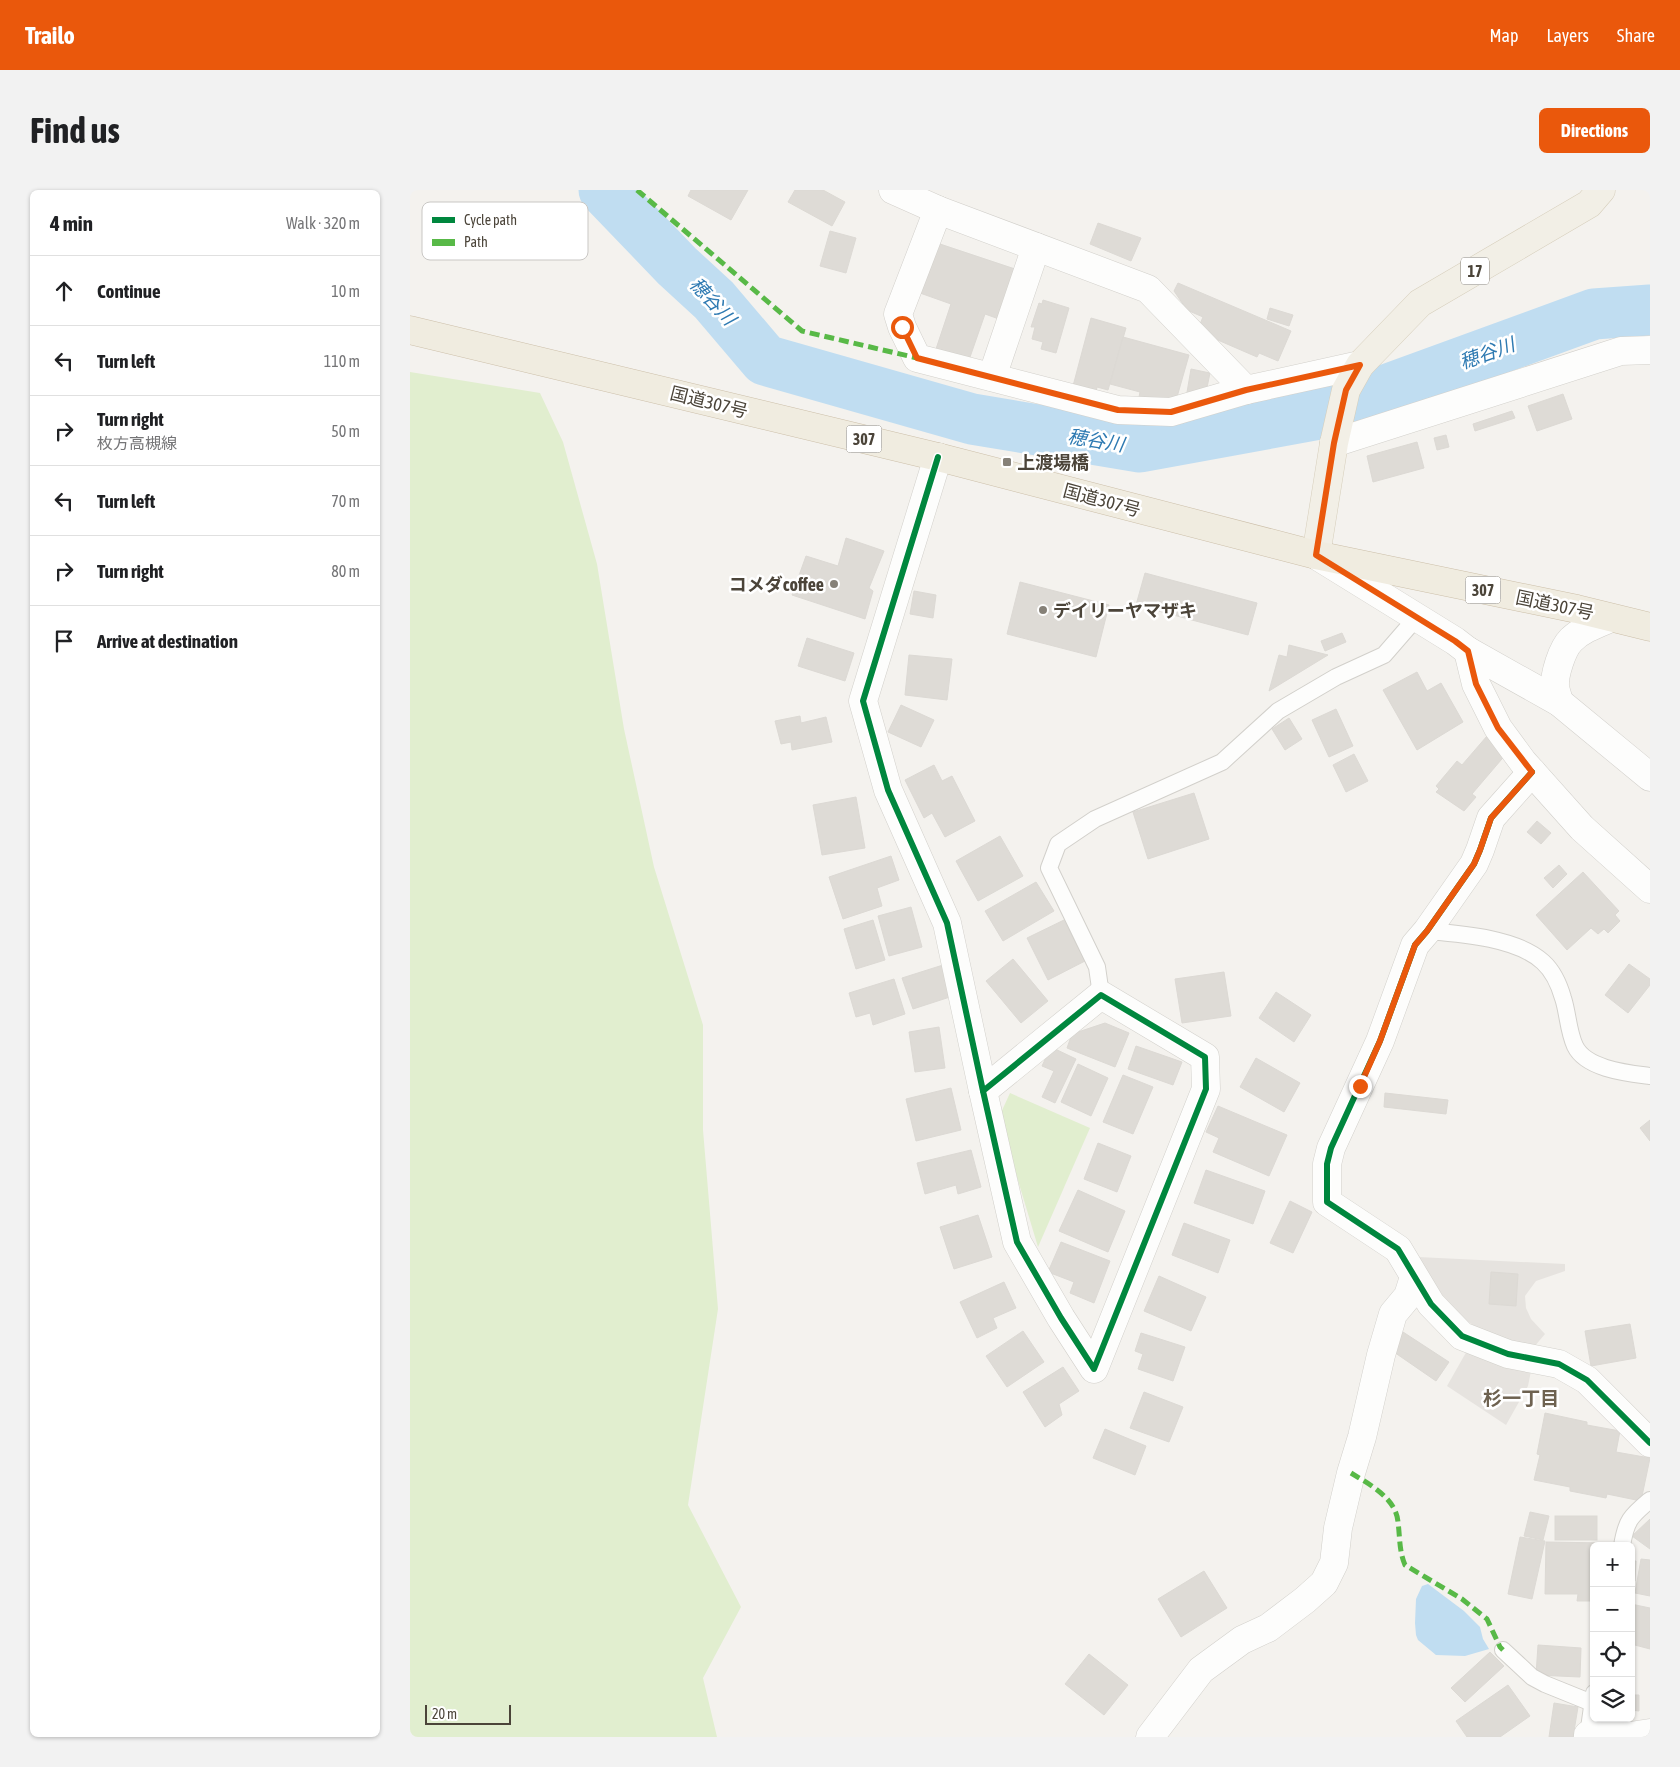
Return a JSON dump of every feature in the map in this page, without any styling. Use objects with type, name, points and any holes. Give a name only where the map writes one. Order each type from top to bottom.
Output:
[{"type":"highway","name":"国道307号","points":[[410,330],[938,457],[1316,555],[1578,609],[1650,627]]},
{"type":"main road","name":"17","points":[[1316,555],[1334,443],[1346,390],[1360,365],[1420,303],[1589,204],[1601,190]]},
{"type":"street","points":[[893,190],[938,210],[1148,289],[1246,390]]},
{"type":"street","points":[[938,210],[898,314],[917,358],[1118,410],[1171,412],[1246,390],[1360,365]]},
{"type":"street","points":[[992,377],[1036,246]]},
{"type":"street","points":[[1334,443],[1621,351],[1650,350]]},
{"type":"street","points":[[938,457],[863,701],[888,790],[947,924],[983,1091],[1017,1242],[1094,1370],[1206,1089],[1205,1057],[1101,995],[983,1091]]},
{"type":"street","points":[[1316,555],[1417,617],[1468,651],[1559,702],[1650,777]]},
{"type":"street","points":[[1559,702],[1555,686],[1557,670],[1562,654],[1570,641],[1588,628],[1612,618]]},
{"type":"street","points":[[1468,651],[1476,684],[1498,728],[1532,772],[1582,828],[1650,889]]},
{"type":"street","points":[[1532,772],[1491,818],[1474,864],[1415,945],[1380,1041],[1331,1148],[1327,1164],[1327,1202],[1398,1249],[1431,1304],[1462,1336],[1508,1354],[1558,1364],[1587,1380],[1650,1443]]},
{"type":"street","points":[[1150,1737],[1201,1670],[1242,1640],[1268,1628],[1324,1583],[1334,1562],[1338,1528],[1351,1473],[1362,1438],[1381,1355],[1393,1314],[1408,1296],[1414,1278]]},
{"type":"street","points":[[1588,1736],[1630,1736],[1650,1733]]},
{"type":"lane","points":[[1101,995],[1097,966],[1049,868],[1058,844],[1095,820],[1222,762],[1278,711],[1336,677],[1384,655],[1417,617]]},
{"type":"lane","points":[[1427,931],[1497,941],[1530,952],[1544,962],[1558,980],[1576,1048],[1590,1061],[1613,1070],[1650,1076]]},
{"type":"lane","points":[[1623,1542],[1625,1527],[1633,1514],[1650,1500]]},
{"type":"lane","points":[[1503,1650],[1532,1676],[1546,1684],[1590,1697]]},
{"type":"lane","points":[[1588,1736],[1590,1721]]},
{"type":"green space","points":[[410,372],[540,393],[563,442],[597,564],[624,729],[654,867],[703,1025],[703,1130],[718,1309],[688,1505],[741,1607],[703,1678],[717,1737],[410,1737]]},
{"type":"green space","points":[[1010,1093],[1090,1128],[1038,1247],[999,1117]]},
{"type":"shaded area","points":[[1418,1257],[1565,1264],[1565,1271],[1536,1281],[1525,1296],[1526,1308],[1531,1319],[1545,1334],[1534,1347],[1504,1342],[1484,1332],[1467,1321],[1443,1296]]},
{"type":"shaded area","points":[[1468,1349],[1532,1366],[1528,1386],[1506,1425],[1447,1386]]},
{"type":"water","points":[[1428,1584],[1464,1611],[1480,1627],[1483,1639],[1489,1649],[1465,1656],[1436,1655],[1418,1640],[1415,1623],[1416,1599],[1422,1586]]},
{"type":"building","points":[[691,190],[748,190],[731,220],[688,196]]},
{"type":"building","points":[[795,190],[823,190],[845,202],[832,226],[788,202]]},
{"type":"building","points":[[1098,223],[1141,238],[1131,261],[1090,244]]},
{"type":"building","points":[[830,231],[856,238],[846,273],[820,266]]},
{"type":"building","points":[[937,243],[1015,269],[999,319],[985,314],[969,360],[936,349],[951,304],[920,293]]},
{"type":"building","points":[[1178,283],[1291,331],[1278,361],[1259,353],[1257,357],[1197,331],[1203,317],[1187,310],[1174,291]]},
{"type":"building","points":[[1043,300],[1069,308],[1056,353],[1041,349],[1043,342],[1032,339],[1035,327],[1031,327],[1039,303],[1042,304]]},
{"type":"building","points":[[1270,308],[1293,315],[1289,326],[1267,319]]},
{"type":"building","points":[[1091,318],[1126,328],[1108,390],[1097,387],[1096,392],[1073,386]]},
{"type":"building","points":[[1123,337],[1189,355],[1175,404],[1139,397],[1140,392],[1110,384]]},
{"type":"building","points":[[1191,369],[1210,373],[1204,402],[1186,398]]},
{"type":"building","points":[[1563,394],[1572,419],[1537,431],[1528,406]]},
{"type":"building","points":[[1512,411],[1515,418],[1475,431],[1473,424]]},
{"type":"building","points":[[1446,435],[1449,447],[1437,450],[1434,438]]},
{"type":"building","points":[[1417,442],[1424,468],[1373,482],[1367,456]]},
{"type":"building","points":[[846,538],[884,551],[869,588],[873,591],[865,619],[792,595],[806,556],[838,566]]},
{"type":"building","points":[[1145,573],[1257,603],[1248,635],[1136,605]]},
{"type":"building","points":[[1020,582],[1109,605],[1096,657],[1007,634]]},
{"type":"building","points":[[914,591],[936,595],[933,618],[910,614]]},
{"type":"building","points":[[1342,633],[1346,642],[1325,651],[1321,641]]},
{"type":"building","points":[[807,638],[854,653],[845,681],[798,666]]},
{"type":"building","points":[[1289,645],[1328,655],[1269,691],[1279,655],[1287,657]]},
{"type":"building","points":[[909,655],[952,659],[947,700],[905,695]]},
{"type":"building","points":[[1417,672],[1427,691],[1441,683],[1463,722],[1417,750],[1383,690]]},
{"type":"building","points":[[901,705],[934,720],[921,747],[888,732]]},
{"type":"building","points":[[1336,709],[1353,746],[1329,757],[1312,720]]},
{"type":"building","points":[[800,716],[801,723],[826,717],[832,742],[792,750],[791,742],[781,744],[775,721]]},
{"type":"building","points":[[1289,718],[1302,739],[1285,750],[1272,729]]},
{"type":"building","points":[[1487,736],[1507,753],[1472,794],[1476,797],[1464,811],[1436,792],[1439,789],[1436,786],[1457,761],[1462,765]]},
{"type":"building","points":[[1354,754],[1368,781],[1346,792],[1333,765]]},
{"type":"building","points":[[934,765],[942,781],[952,776],[975,821],[945,837],[932,813],[924,818],[905,780]]},
{"type":"building","points":[[1194,793],[1209,839],[1148,859],[1133,812]]},
{"type":"building","points":[[856,797],[865,848],[822,855],[813,805]]},
{"type":"building","points":[[1537,821],[1551,833],[1541,844],[1527,832]]},
{"type":"building","points":[[1000,836],[1023,876],[978,901],[956,861]]},
{"type":"building","points":[[891,856],[899,880],[877,888],[882,906],[843,919],[829,877]]},
{"type":"building","points":[[1559,865],[1567,874],[1553,888],[1544,878]]},
{"type":"building","points":[[1583,872],[1619,911],[1615,915],[1620,921],[1608,933],[1604,929],[1598,934],[1591,928],[1567,950],[1536,915]]},
{"type":"building","points":[[1036,882],[1054,911],[1003,941],[985,911]]},
{"type":"building","points":[[911,907],[922,947],[889,956],[878,916]]},
{"type":"building","points":[[873,920],[885,960],[856,969],[844,929]]},
{"type":"building","points":[[1064,920],[1085,961],[1048,980],[1027,938]]},
{"type":"building","points":[[1013,959],[1048,1001],[1021,1023],[986,981]]},
{"type":"building","points":[[1629,964],[1650,979],[1650,985],[1628,1013],[1605,995]]},
{"type":"building","points":[[943,965],[953,996],[913,1009],[902,978]]},
{"type":"building","points":[[1224,972],[1231,1016],[1182,1023],[1175,979]]},
{"type":"building","points":[[894,979],[905,1014],[873,1025],[870,1013],[856,1017],[849,993]]},
{"type":"building","points":[[1276,992],[1311,1015],[1294,1042],[1259,1018]]},
{"type":"building","points":[[1105,1023],[1129,1033],[1115,1067],[1067,1048],[1072,1034]]},
{"type":"building","points":[[939,1027],[945,1068],[915,1072],[909,1032]]},
{"type":"building","points":[[1136,1046],[1182,1062],[1173,1085],[1128,1069]]},
{"type":"building","points":[[1051,1047],[1076,1059],[1055,1103],[1042,1097],[1054,1071],[1042,1066]]},
{"type":"building","points":[[1256,1058],[1300,1083],[1284,1112],[1240,1087]]},
{"type":"building","points":[[1078,1064],[1108,1078],[1091,1116],[1061,1102]]},
{"type":"building","points":[[1123,1075],[1153,1087],[1133,1134],[1103,1122]]},
{"type":"building","points":[[951,1088],[961,1130],[916,1141],[906,1099]]},
{"type":"building","points":[[1385,1093],[1448,1100],[1446,1114],[1384,1107]]},
{"type":"building","points":[[1218,1106],[1287,1135],[1269,1176],[1213,1152],[1219,1138],[1206,1132]]},
{"type":"building","points":[[1650,1120],[1650,1141],[1640,1128]]},
{"type":"building","points":[[1098,1143],[1131,1156],[1117,1192],[1084,1179]]},
{"type":"building","points":[[971,1150],[981,1187],[958,1194],[956,1185],[925,1194],[917,1163]]},
{"type":"building","points":[[1206,1170],[1265,1191],[1253,1224],[1194,1203]]},
{"type":"building","points":[[1078,1190],[1125,1211],[1108,1252],[1059,1231]]},
{"type":"building","points":[[1290,1201],[1312,1212],[1293,1253],[1270,1243]]},
{"type":"building","points":[[978,1215],[992,1257],[954,1269],[940,1227]]},
{"type":"building","points":[[1184,1223],[1230,1240],[1218,1273],[1172,1255]]},
{"type":"building","points":[[1061,1242],[1110,1261],[1094,1303],[1070,1293],[1074,1282],[1048,1272]]},
{"type":"building","points":[[1491,1272],[1518,1274],[1516,1306],[1489,1304]]},
{"type":"building","points":[[1159,1276],[1206,1297],[1191,1331],[1144,1311]]},
{"type":"building","points":[[1004,1282],[1016,1308],[993,1318],[997,1328],[977,1338],[960,1302]]},
{"type":"building","points":[[1630,1324],[1636,1358],[1591,1366],[1585,1331]]},
{"type":"building","points":[[1023,1331],[1044,1362],[1007,1387],[986,1356]]},
{"type":"building","points":[[1403,1332],[1449,1362],[1436,1381],[1391,1350]]},
{"type":"building","points":[[1141,1333],[1185,1347],[1173,1381],[1138,1369],[1143,1354],[1135,1351]]},
{"type":"building","points":[[1063,1367],[1079,1391],[1059,1404],[1062,1415],[1045,1427],[1023,1392]]},
{"type":"building","points":[[1144,1392],[1183,1407],[1169,1442],[1130,1428]]},
{"type":"building","points":[[1545,1413],[1587,1422],[1587,1425],[1620,1431],[1616,1452],[1650,1458],[1641,1501],[1607,1494],[1606,1498],[1570,1491],[1570,1487],[1534,1480],[1540,1455],[1537,1454]]},
{"type":"building","points":[[1105,1429],[1146,1446],[1135,1475],[1093,1458]]},
{"type":"building","points":[[1530,1512],[1549,1516],[1543,1540],[1524,1536]]},
{"type":"building","points":[[1555,1516],[1597,1516],[1597,1540],[1555,1540]]},
{"type":"building","points":[[1650,1519],[1650,1549],[1632,1536]]},
{"type":"building","points":[[1520,1537],[1545,1541],[1532,1599],[1508,1594]]},
{"type":"building","points":[[1546,1542],[1590,1543],[1590,1601],[1577,1601],[1578,1594],[1545,1594]]},
{"type":"building","points":[[1641,1559],[1650,1560],[1650,1596],[1635,1593]]},
{"type":"building","points":[[1204,1571],[1227,1608],[1181,1637],[1158,1599]]},
{"type":"building","points":[[1635,1605],[1650,1608],[1650,1649],[1635,1645]]},
{"type":"building","points":[[1538,1645],[1581,1648],[1580,1677],[1536,1675]]},
{"type":"building","points":[[1490,1652],[1504,1666],[1465,1702],[1451,1688]]},
{"type":"building","points":[[1089,1654],[1128,1685],[1104,1715],[1065,1684]]},
{"type":"building","points":[[1508,1685],[1530,1716],[1500,1737],[1467,1737],[1456,1721]]},
{"type":"building","points":[[1635,1695],[1639,1695],[1639,1711],[1635,1710]]},
{"type":"building","points":[[1554,1703],[1578,1707],[1573,1737],[1549,1737]]},
{"type":"waterway","name":"穂谷川","points":[[604,190],[677,266],[714,300],[765,360],[972,419],[1140,447],[1320,414],[1594,314],[1650,310]]},
{"type":"marked path","points":[[637,190],[802,331],[917,358]]},
{"type":"marked path","points":[[1351,1473],[1380,1493],[1392,1506],[1398,1522],[1405,1565],[1462,1599],[1487,1619],[1503,1650]]},
{"type":"cycle path","points":[[938,457],[863,701],[888,790],[947,923],[983,1091]]},
{"type":"cycle path","points":[[1532,772],[1491,818],[1474,864],[1415,945],[1380,1041],[1331,1148],[1327,1164],[1327,1202],[1398,1249],[1431,1304],[1462,1336],[1508,1354],[1559,1364],[1587,1380],[1650,1443]]},
{"type":"cycle path","points":[[1101,995],[1205,1057],[1206,1089],[1094,1369],[1061,1318],[1017,1242],[983,1091],[1101,995]]},
{"type":"place","name":"上渡場橋","points":[[1007,462]]},
{"type":"place","name":"コメダcoffee","points":[[834,584]]},
{"type":"place","name":"デイリーヤマザキ","points":[[1043,610]]},
{"type":"district","name":"杉一丁目","points":[[1521,1398]]},
{"type":"route","points":[[902,327],[917,358],[1118,410],[1171,412],[1246,390],[1360,365],[1346,390],[1334,443],[1316,555],[1455,641],[1468,651],[1476,684],[1498,728],[1532,772],[1491,818],[1474,864],[1415,945],[1380,1041],[1360,1086]]}]
